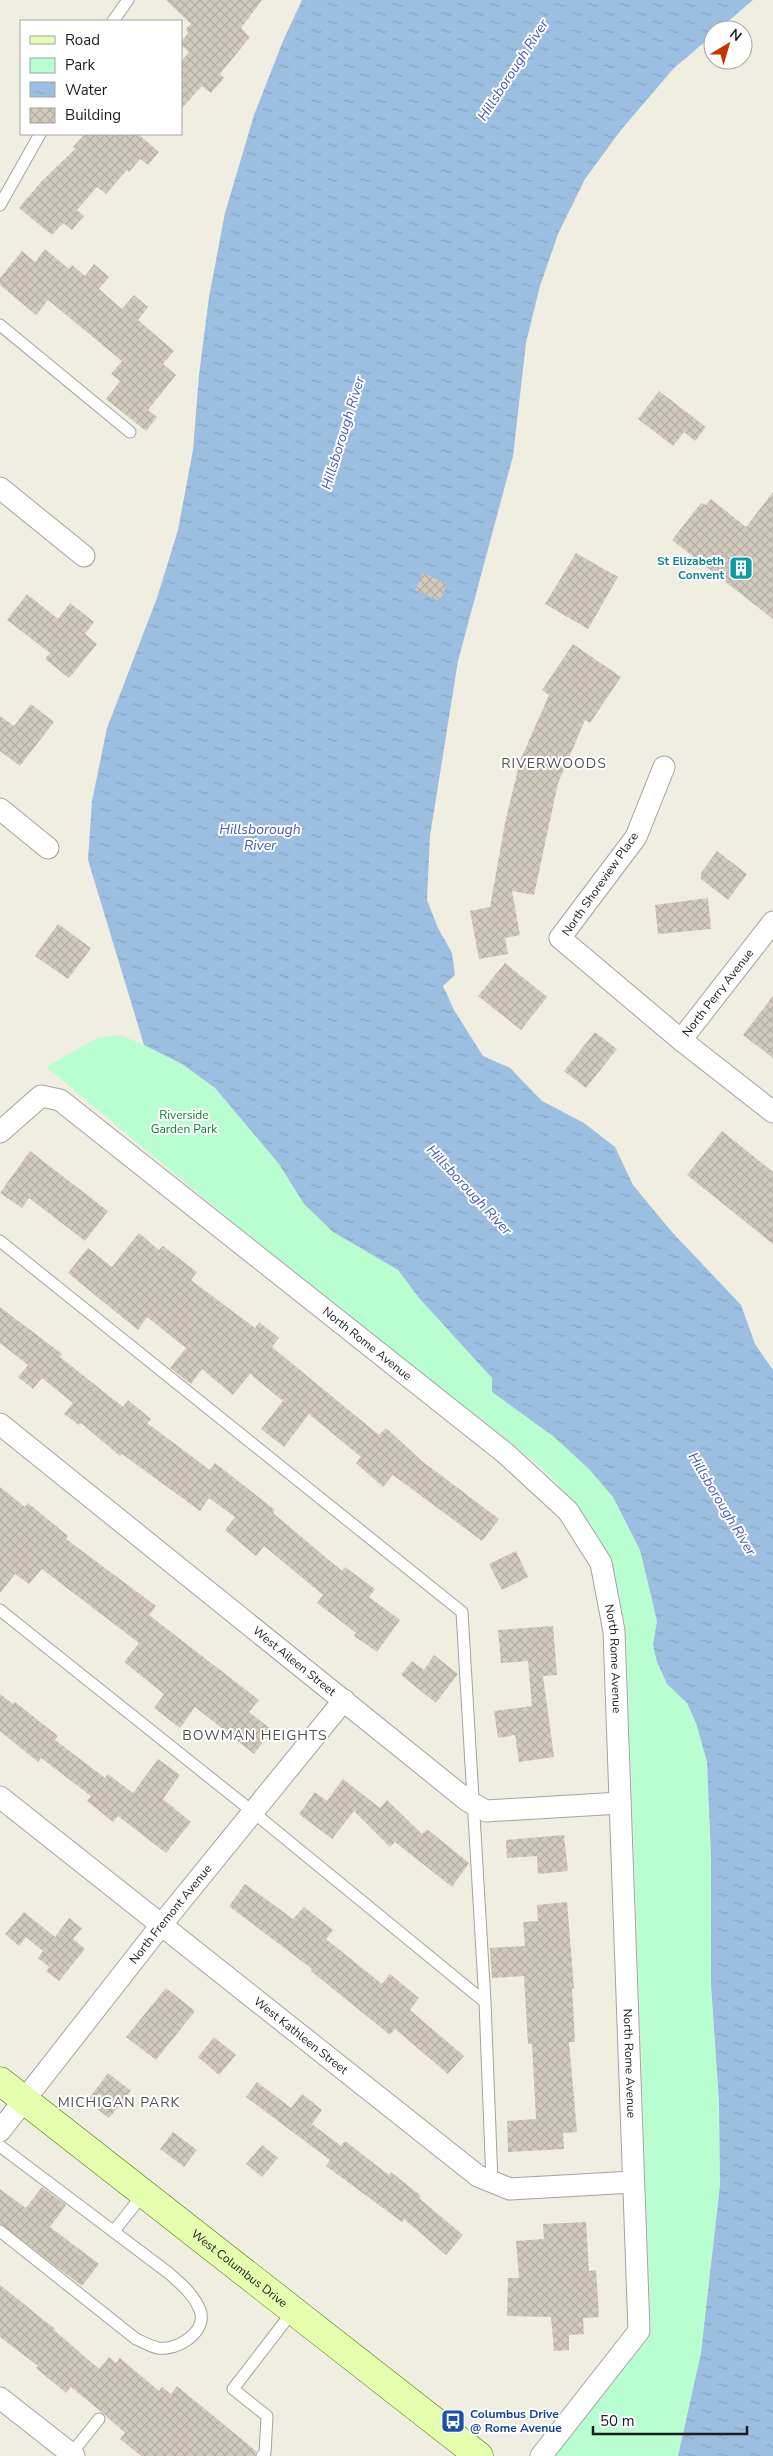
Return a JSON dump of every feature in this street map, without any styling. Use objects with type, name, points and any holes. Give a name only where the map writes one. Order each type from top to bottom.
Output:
[{"type":"main road","name":"West Columbus Drive","points":[[0,2081],[479,2456]]},
{"type":"street","points":[[0,488],[84,556]]},
{"type":"street","name":"North Shoreview Place","points":[[664,768],[636,837],[560,938],[681,1040]]},
{"type":"street","points":[[0,809],[48,848]]},
{"type":"street","name":"North Perry Avenue","points":[[681,1040],[773,922]]},
{"type":"street","points":[[681,1040],[773,1112]]},
{"type":"street","name":"North Rome Avenue","points":[[0,1132],[41,1096],[60,1100],[505,1454],[568,1511],[601,1563],[614,1631],[639,2331],[541,2456]]},
{"type":"street","name":"West Aileen Street","points":[[0,1424],[344,1700],[486,1811],[620,1803]]},
{"type":"street","name":"North Fremont Avenue","points":[[0,2131],[162,1924],[344,1700]]},
{"type":"street","name":"West Kathleen Street","points":[[0,1797],[478,2176],[510,2189],[633,2182]]},
{"type":"street","points":[[0,2398],[72,2455]]},
{"type":"lane","points":[[114,20],[128,0]]},
{"type":"lane","points":[[0,205],[39,135]]},
{"type":"lane","points":[[0,325],[130,432]]},
{"type":"lane","points":[[0,1241],[462,1612],[475,1804],[492,2182]]},
{"type":"lane","points":[[0,1610],[253,1812],[485,2002]]},
{"type":"lane","points":[[0,2146],[170,2274],[191,2294],[201,2312],[199,2328],[184,2343],[159,2348],[136,2340],[0,2231]]},
{"type":"lane","points":[[114,2231],[144,2193]]},
{"type":"lane","points":[[262,2456],[265,2453],[267,2416],[233,2389],[293,2311]]},
{"type":"lane","points":[[72,2455],[99,2419]]},
{"type":"green space","name":"Riverside Garden Park","points":[[120,1035],[182,1064],[215,1088],[279,1164],[304,1204],[333,1232],[398,1270],[419,1298],[492,1378],[589,1469],[613,1497],[640,1550],[657,1621],[653,1645],[667,1684],[687,1703],[696,1723],[707,1762],[711,1856],[711,1984],[719,2102],[720,2185],[701,2353],[678,2456],[555,2456],[651,2333],[626,1629],[615,1577],[597,1535],[571,1499],[541,1467],[252,1238],[46,1067],[97,1038]]},
{"type":"water","name":"Hillsborough River","points":[[302,0],[753,0],[730,20],[703,20],[703,43],[674,68],[621,130],[585,179],[558,234],[540,286],[526,343],[513,456],[458,661],[430,836],[427,900],[438,928],[452,953],[455,975],[443,986],[454,1010],[483,1056],[510,1068],[542,1101],[584,1123],[615,1147],[633,1185],[671,1231],[741,1305],[755,1344],[773,1370],[773,2456],[678,2456],[701,2353],[720,2185],[719,2102],[711,1984],[711,1856],[707,1762],[696,1723],[687,1703],[667,1684],[657,1662],[653,1645],[657,1621],[640,1550],[613,1497],[589,1469],[553,1436],[492,1392],[492,1378],[419,1298],[398,1270],[333,1232],[304,1204],[279,1164],[215,1088],[182,1064],[144,1045],[88,860],[92,801],[107,728],[157,598],[178,530],[193,450],[199,375],[209,297],[225,213],[254,115],[283,41]]},
{"type":"building","points":[[166,0],[262,0],[241,28],[250,37],[220,74],[224,78],[211,93],[202,86],[182,108],[182,61],[189,52],[182,46],[182,41],[188,33],[186,29],[191,24]]},
{"type":"building","points":[[84,135],[139,135],[159,152],[148,165],[140,159],[129,172],[127,170],[106,194],[97,187],[77,210],[84,216],[72,230],[63,223],[52,235],[19,208],[40,183],[75,149],[73,147]]},
{"type":"building","points":[[45,249],[69,269],[72,265],[85,276],[94,264],[109,277],[99,289],[122,309],[134,295],[148,307],[138,320],[174,351],[163,364],[176,375],[148,410],[157,417],[146,431],[106,399],[120,381],[111,374],[122,361],[48,300],[36,315],[0,285],[0,278],[22,251],[35,262]]},
{"type":"building","points":[[659,391],[706,427],[695,441],[684,432],[673,446],[638,419]]},
{"type":"building","name":"St Elizabeth Convent","points":[[773,492],[773,619],[672,540],[701,503],[706,505],[711,499],[746,527]]},
{"type":"building","points":[[576,553],[618,577],[588,629],[545,604]]},
{"type":"building","points":[[423,573],[447,584],[440,601],[415,590]]},
{"type":"building","points":[[27,594],[58,619],[70,603],[94,622],[85,634],[97,644],[69,678],[45,659],[50,653],[7,620]]},
{"type":"building","points":[[573,644],[621,677],[590,723],[585,720],[558,783],[534,895],[512,891],[520,935],[505,938],[508,954],[479,959],[470,911],[490,907],[505,823],[520,761],[549,695],[542,690]]},
{"type":"building","points":[[31,704],[54,722],[20,766],[0,751],[0,716],[14,726]]},
{"type":"building","points":[[717,851],[747,874],[728,900],[701,879],[701,873]]},
{"type":"building","points":[[708,898],[711,929],[658,934],[655,905]]},
{"type":"building","points":[[58,924],[91,948],[68,979],[35,956]]},
{"type":"building","points":[[505,963],[547,997],[521,1030],[478,996]]},
{"type":"building","points":[[773,996],[773,1058],[743,1035]]},
{"type":"building","points":[[595,1032],[617,1049],[586,1088],[564,1071]]},
{"type":"building","points":[[722,1131],[773,1172],[773,1244],[687,1175]]},
{"type":"building","points":[[30,1151],[108,1211],[85,1241],[29,1198],[22,1208],[0,1193]]},
{"type":"building","points":[[139,1233],[159,1250],[163,1246],[197,1272],[191,1280],[255,1328],[259,1322],[279,1338],[272,1347],[379,1435],[386,1428],[422,1461],[499,1519],[482,1541],[393,1475],[383,1487],[356,1463],[361,1457],[309,1414],[284,1447],[261,1429],[283,1401],[250,1374],[233,1395],[202,1369],[191,1384],[170,1368],[186,1348],[147,1317],[138,1330],[68,1273],[88,1248],[112,1267]]},
{"type":"building","points":[[0,1307],[62,1354],[60,1357],[123,1407],[128,1400],[151,1419],[147,1423],[210,1470],[215,1463],[275,1510],[273,1513],[342,1571],[345,1567],[375,1589],[369,1597],[400,1620],[377,1652],[354,1636],[356,1633],[317,1603],[323,1595],[264,1546],[256,1556],[225,1530],[235,1517],[209,1498],[200,1511],[122,1454],[120,1456],[81,1423],[79,1425],[64,1414],[73,1403],[42,1378],[33,1389],[18,1377],[28,1365],[0,1343]]},
{"type":"building","points":[[0,1487],[25,1507],[28,1503],[68,1536],[66,1539],[156,1606],[149,1615],[259,1700],[249,1712],[272,1730],[254,1754],[195,1707],[180,1728],[154,1708],[164,1694],[124,1662],[139,1643],[42,1569],[29,1584],[15,1574],[0,1593]]},
{"type":"building","points":[[516,1551],[528,1577],[502,1590],[489,1564]]},
{"type":"building","points":[[553,1626],[557,1675],[543,1676],[554,1757],[519,1762],[515,1735],[498,1738],[494,1711],[532,1706],[528,1661],[501,1663],[498,1630]]},
{"type":"building","points":[[434,1655],[458,1674],[436,1703],[401,1675],[412,1661],[424,1670]]},
{"type":"building","points":[[0,1694],[13,1704],[15,1702],[58,1736],[55,1740],[105,1778],[108,1774],[133,1793],[158,1759],[180,1775],[163,1799],[191,1822],[166,1853],[118,1816],[113,1822],[87,1801],[91,1796],[41,1758],[38,1762],[0,1731]]},
{"type":"building","points":[[343,1779],[380,1808],[387,1800],[422,1834],[427,1829],[469,1863],[452,1887],[395,1842],[390,1847],[354,1811],[332,1839],[299,1814],[315,1792],[327,1801]]},
{"type":"building","points":[[564,1835],[568,1871],[538,1874],[537,1856],[507,1858],[506,1840]]},
{"type":"building","points":[[245,1884],[293,1919],[304,1907],[333,1930],[326,1939],[382,1984],[390,1974],[419,1998],[410,2010],[464,2056],[448,2074],[395,2029],[390,2035],[311,1971],[312,1969],[229,1906]]},
{"type":"building","points":[[567,1902],[574,1988],[572,1989],[575,2042],[569,2042],[577,2132],[563,2133],[564,2149],[508,2152],[507,2121],[536,2119],[532,2044],[528,2044],[524,1976],[492,1978],[490,1948],[525,1946],[523,1922],[538,1921],[537,1905]]},
{"type":"building","points":[[24,1912],[55,1937],[69,1918],[82,1928],[73,1939],[85,1949],[59,1981],[46,1971],[55,1961],[49,1967],[38,1958],[43,1951],[26,1937],[19,1946],[5,1934]]},
{"type":"building","points":[[166,1988],[195,2011],[156,2060],[126,2037]]},
{"type":"building","points":[[214,2037],[236,2055],[219,2075],[198,2057]]},
{"type":"building","points":[[108,2073],[131,2091],[109,2118],[87,2101]]},
{"type":"building","points":[[257,2082],[291,2108],[302,2094],[322,2110],[312,2124],[341,2146],[345,2141],[389,2175],[391,2172],[421,2196],[419,2198],[463,2235],[446,2255],[404,2219],[402,2222],[326,2166],[330,2160],[246,2097]]},
{"type":"building","points":[[173,2132],[197,2150],[184,2167],[160,2149]]},
{"type":"building","points":[[262,2145],[278,2158],[262,2177],[246,2164]]},
{"type":"building","points":[[42,2187],[66,2205],[50,2227],[99,2264],[82,2286],[0,2224],[0,2189],[26,2208]]},
{"type":"building","points":[[586,2222],[589,2271],[596,2270],[599,2317],[583,2318],[584,2334],[569,2335],[569,2350],[554,2351],[551,2317],[507,2316],[508,2278],[519,2278],[516,2241],[544,2239],[543,2224]]},
{"type":"building","points":[[0,2285],[55,2329],[99,2369],[109,2357],[116,2363],[120,2358],[159,2391],[162,2387],[171,2394],[177,2386],[256,2451],[255,2456],[141,2456],[120,2439],[125,2433],[104,2414],[71,2387],[66,2393],[36,2368],[38,2366],[0,2337]]},
{"type":"place","name":"St Elizabeth Convent","points":[[741,568]]},
{"type":"place","name":"Columbus Drive @ Rome Avenue","points":[[453,2421]]},
{"type":"district","name":"RIVERWOODS","points":[[554,763]]},
{"type":"district","name":"BOWMAN HEIGHTS","points":[[255,1735]]},
{"type":"district","name":"MICHIGAN PARK","points":[[119,2102]]}]
